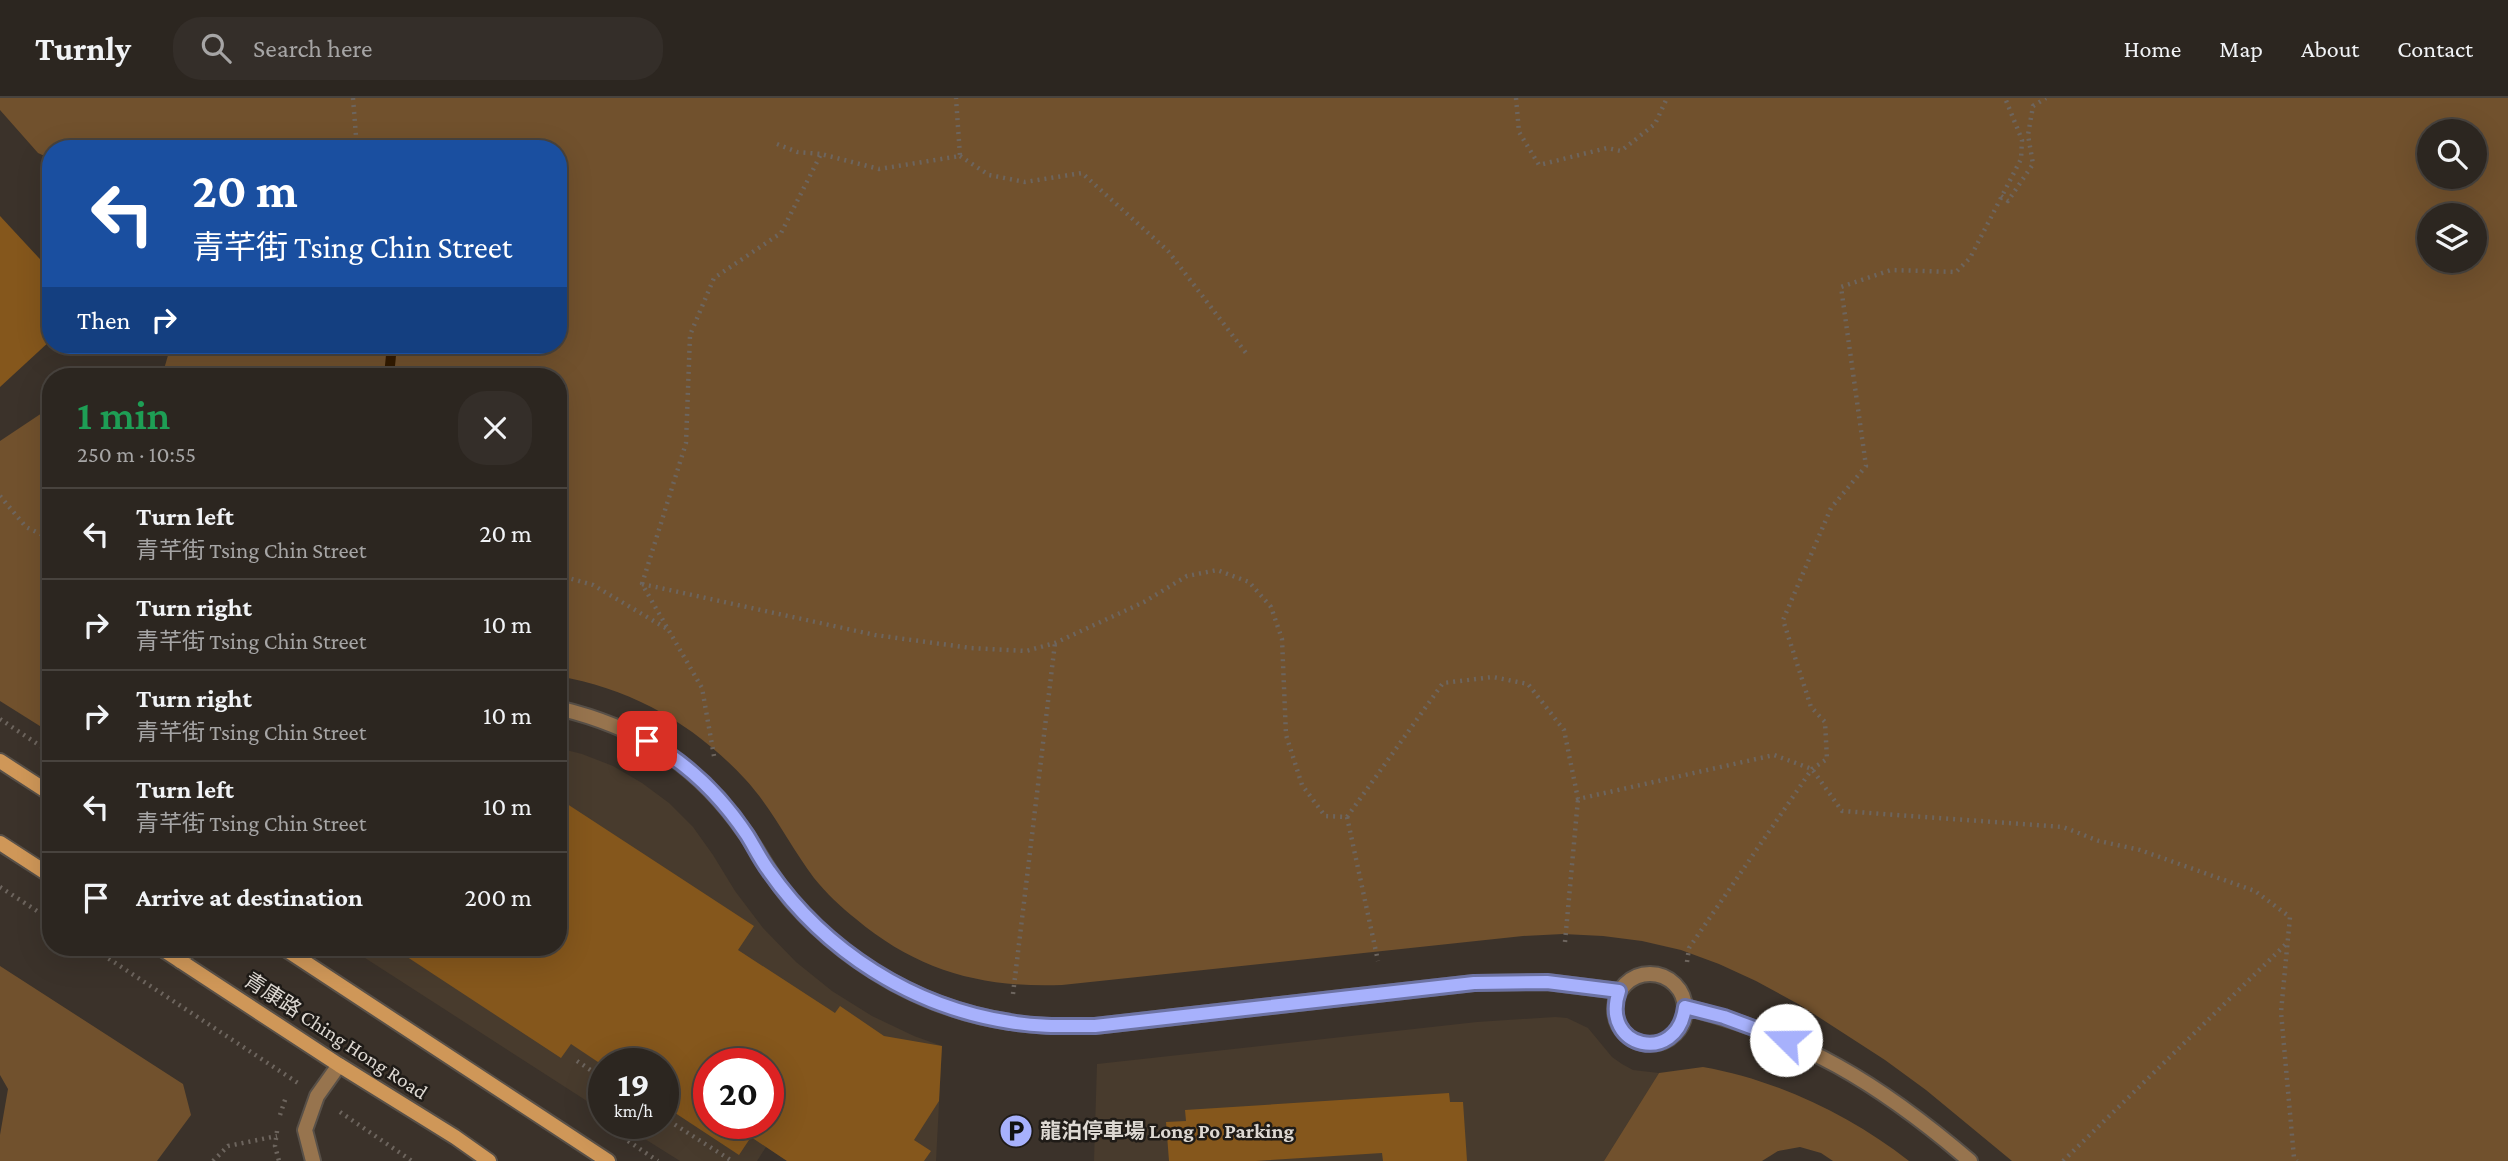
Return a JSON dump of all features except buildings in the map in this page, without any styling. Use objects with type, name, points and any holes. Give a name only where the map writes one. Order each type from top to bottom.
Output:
[{"type":"main road","points":[[0,761],[42,788]]},
{"type":"main road","points":[[0,843],[42,870]]},
{"type":"main road","name":"青康路 Ching Hong Road","points":[[172,956],[489,1161]]},
{"type":"main road","points":[[296,956],[608,1161]]},
{"type":"street","points":[[567,710],[630,731],[664,750],[695,774],[723,802],[768,870],[793,903],[822,933],[891,982],[929,1000],[969,1014],[1010,1023],[1095,1026],[1474,983],[1547,982],[1619,991]]},
{"type":"street","points":[[180,961],[184,956]]},
{"type":"street","points":[[1658,974],[1669,979],[1683,996],[1685,1007],[1684,1019],[1670,1038],[1647,1044],[1636,1042],[1626,1035],[1618,1026],[1614,1014],[1619,991],[1635,976],[1658,974]]},
{"type":"street","points":[[1685,1007],[1761,1030],[1812,1051],[1905,1107],[1970,1161]]},
{"type":"street","points":[[313,1161],[305,1130],[317,1096],[339,1065]]},
{"type":"path","points":[[353,98],[355,140]]},
{"type":"path","points":[[956,98],[960,156]]},
{"type":"path","points":[[1516,98],[1519,132],[1539,165],[1607,148],[1621,151],[1655,124],[1667,98]]},
{"type":"path","points":[[1687,962],[1689,948],[1812,769],[1827,759],[1825,722],[1811,707],[1783,620],[1831,509],[1866,466],[1841,287],[1891,270],[1956,272],[1969,257],[2021,159],[2022,141],[2005,98]]},
{"type":"path","points":[[2001,196],[2008,201],[2033,164],[2028,135],[2033,106],[2046,98]]},
{"type":"path","points":[[777,144],[797,152],[821,154],[879,169],[960,156],[989,175],[1026,182],[1082,173],[1168,251],[1246,354]]},
{"type":"path","points":[[714,760],[702,688],[642,584],[686,443],[690,335],[714,278],[782,233],[821,154]]},
{"type":"path","points":[[0,496],[26,527],[42,534]]},
{"type":"path","points":[[642,584],[875,635],[971,648],[1026,650],[1055,643],[1144,602],[1187,576],[1217,570],[1249,582],[1271,607],[1282,639],[1286,735],[1302,785],[1325,816],[1348,817]]},
{"type":"path","points":[[567,577],[593,584],[670,631]]},
{"type":"path","points":[[1013,994],[1055,643]]},
{"type":"path","points":[[1378,961],[1348,817],[1443,684],[1493,677],[1528,684],[1564,730],[1578,799],[1565,942]]},
{"type":"path","points":[[0,719],[42,746]]},
{"type":"path","points":[[1578,799],[1774,755],[1812,769],[1842,811],[2063,827],[2099,841],[2140,850],[2255,891],[2290,918],[2281,1012],[2294,1158],[2297,1161]]},
{"type":"path","points":[[0,887],[42,914]]},
{"type":"path","points":[[2063,1161],[2288,941]]},
{"type":"path","points":[[105,956],[412,1161]]},
{"type":"path","points":[[577,1061],[588,1068]]},
{"type":"path","points":[[679,1127],[732,1161]]},
{"type":"path","points":[[213,1161],[228,1146],[276,1136]]},
{"type":"shaded area","points":[[0,98],[2508,98],[2508,1161],[2012,1161],[1926,1090],[1800,1005],[1756,981],[1681,950],[1603,936],[1523,936],[1062,985],[978,979],[927,964],[879,937],[829,894],[805,866],[755,790],[705,742],[660,712],[636,700],[567,678],[567,368],[164,368],[168,354],[567,354],[567,140],[42,140],[42,155],[0,110]]},
{"type":"shaded area","points":[[42,413],[42,727],[0,701],[0,441]]},
{"type":"shaded area","points":[[567,750],[613,766],[669,803],[693,827],[763,928],[796,962],[832,991],[872,1016],[942,1046],[936,1161],[787,1161],[766,1147],[757,1161],[680,1161],[645,1139],[679,1139],[679,1048],[588,1048],[588,1102],[362,956],[567,956]]},
{"type":"shaded area","points":[[0,966],[183,1084],[191,1115],[157,1161],[0,1161],[0,1135],[8,1089],[0,1075]]},
{"type":"shaded area","points":[[1567,1018],[1588,1028],[1612,1057],[1633,1070],[1659,1073],[1604,1161],[1094,1161],[1097,1064],[1477,1022]]},
{"type":"shaded area","points":[[1703,1067],[1758,1081],[1812,1102],[1862,1129],[1909,1161],[1833,1161],[1821,1153],[1800,1147],[1778,1151],[1762,1161],[1604,1161],[1659,1073]]},
{"type":"waterway","points":[[390,368],[391,354]]},
{"type":"place","name":"龍泊停車場 Long Po Parking","points":[[1016,1131]]},
{"type":"route","points":[[647,741],[664,750],[695,774],[723,802],[768,870],[793,903],[822,933],[891,982],[929,1000],[969,1014],[1010,1023],[1095,1026],[1474,983],[1547,982],[1619,991],[1614,1014],[1618,1026],[1636,1042],[1659,1043],[1670,1038],[1684,1019],[1685,1007],[1724,1017],[1786,1040]]}]
